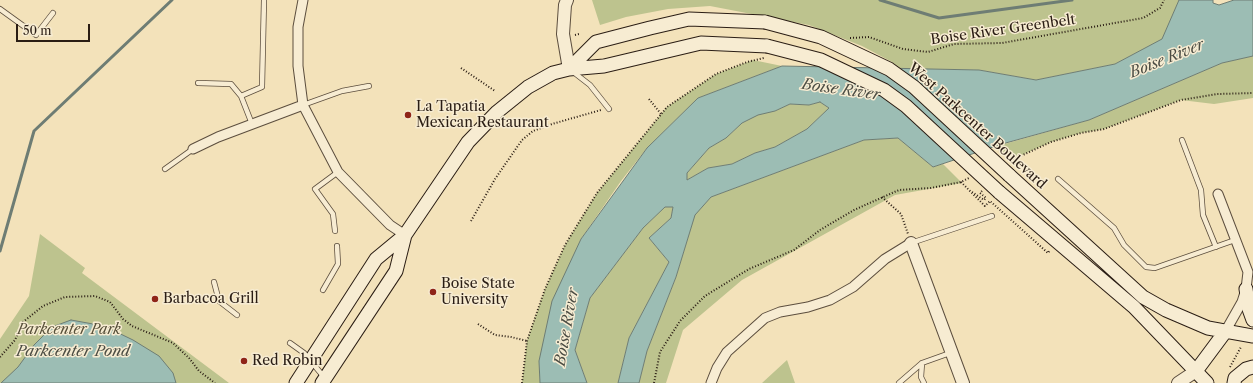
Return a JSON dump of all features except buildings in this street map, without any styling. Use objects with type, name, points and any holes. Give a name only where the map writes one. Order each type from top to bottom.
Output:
[{"type":"main road","name":"West Parkcenter Boulevard","points":[[569,69],[596,42],[689,19],[765,22],[821,36],[889,69],[914,87],[1143,296],[1192,322],[1225,332],[1253,336]]},
{"type":"main road","name":"West Parkcenter Boulevard","points":[[296,383],[376,260],[405,235],[468,142],[497,112],[528,87],[553,74],[569,69],[604,66],[701,43],[768,51],[821,60],[884,90],[906,106],[1000,192],[1134,307],[1207,383]]},
{"type":"main road","name":"West Parkcenter Boulevard","points":[[324,381],[396,271],[405,235]]},
{"type":"main road","points":[[1246,289],[1248,309],[1253,320]]},
{"type":"main road","points":[[1196,371],[1225,332]]},
{"type":"main road","points":[[1234,383],[1235,378],[1246,369],[1253,367]]},
{"type":"street","points":[[303,0],[298,27],[298,58],[303,105],[338,172],[390,225],[405,235]]},
{"type":"street","points":[[567,0],[565,5],[563,34],[569,69]]},
{"type":"street","points":[[194,149],[218,137],[303,105]]},
{"type":"street","points":[[1218,194],[1248,272],[1246,289],[1242,302],[1225,332]]},
{"type":"street","points":[[712,383],[717,368],[727,352],[765,318],[780,312],[808,307],[830,300],[853,287],[885,259],[911,243],[963,383]]},
{"type":"street","points":[[1178,383],[1196,371]]},
{"type":"lane","points":[[240,96],[262,87],[264,0]]},
{"type":"lane","points":[[0,9],[36,35],[53,13]]},
{"type":"lane","points":[[569,69],[590,85],[609,109]]},
{"type":"lane","points":[[198,83],[231,84],[240,96],[252,124]]},
{"type":"lane","points":[[303,105],[342,91],[369,86]]},
{"type":"lane","points":[[1182,140],[1201,190],[1203,215],[1216,247]]},
{"type":"lane","points":[[164,169],[194,149]]},
{"type":"lane","points":[[335,231],[333,214],[315,189],[338,172]]},
{"type":"lane","points":[[1058,179],[1114,228],[1126,249],[1146,267],[1155,268],[1236,239]]},
{"type":"lane","points":[[911,243],[992,216]]},
{"type":"lane","points":[[323,290],[338,264],[337,246]]},
{"type":"lane","points":[[214,282],[219,301],[237,315]]},
{"type":"lane","points":[[290,343],[304,353],[324,381]]},
{"type":"lane","points":[[898,383],[922,363],[952,353]]},
{"type":"lane","points":[[922,363],[921,377],[924,383]]},
{"type":"path","name":"Boise River Greenbelt","points":[[846,39],[869,37],[903,49],[928,52],[954,44],[1002,43],[1143,18],[1160,8],[1164,0]]},
{"type":"path","points":[[575,35],[579,34]]},
{"type":"path","points":[[522,383],[527,341],[545,288],[565,246],[597,194],[667,107],[716,74],[747,62],[768,51]]},
{"type":"path","points":[[461,68],[495,91]]},
{"type":"path","points":[[1006,162],[1051,142],[1081,133],[1104,129],[1181,100],[1217,94],[1253,93]]},
{"type":"path","points":[[649,99],[661,114]]},
{"type":"path","points":[[471,221],[495,180],[522,140],[533,131],[552,124],[609,109]]},
{"type":"path","points":[[654,383],[660,352],[680,321],[705,296],[749,269],[794,250],[825,227],[854,210],[882,197],[899,190],[931,188],[961,182],[974,176]]},
{"type":"path","points":[[961,182],[985,206],[990,201],[1048,253],[1050,250]]},
{"type":"path","points":[[972,192],[984,200],[986,198],[980,193]]},
{"type":"path","points":[[882,197],[901,214],[911,243]]},
{"type":"path","points":[[0,357],[15,340],[23,322],[43,306],[65,297],[95,296],[110,302],[123,319],[132,326],[173,343],[189,358],[199,371],[215,383]]},
{"type":"path","points":[[478,324],[495,336],[511,337],[527,341]]},
{"type":"green space","points":[[592,0],[1179,0],[1163,39],[1115,64],[1036,80],[979,70],[900,69],[892,62],[862,46],[809,25],[710,6],[668,9],[626,17],[600,25]]},
{"type":"green space","points":[[1253,56],[1253,98],[1214,104],[1181,100],[1104,129],[1081,133],[1051,142],[1011,160],[994,147],[1089,120],[1222,63]]},
{"type":"green space","points":[[753,60],[782,66],[698,98],[647,148],[621,181],[581,239],[539,361],[540,383],[522,383],[527,341],[545,289],[565,245],[597,193],[667,107],[716,74]]},
{"type":"green space","points":[[820,102],[829,108],[807,129],[775,147],[755,153],[732,164],[708,168],[687,180],[687,173],[709,148],[726,138],[742,123],[758,114],[775,111],[790,104],[809,105]]},
{"type":"green space","points":[[898,138],[933,167],[943,164],[962,183],[895,195],[742,280],[683,330],[666,383],[639,383],[647,351],[676,277],[695,214],[711,197],[864,140]]},
{"type":"green space","points":[[665,207],[673,207],[671,218],[649,238],[669,262],[629,338],[618,383],[587,383],[575,350],[590,298],[643,228]]},
{"type":"green space","name":"Parkcenter Park","points":[[40,234],[85,268],[82,273],[229,383],[0,383],[0,339],[29,296]]},
{"type":"green space","points":[[787,360],[795,383],[762,383]]},
{"type":"water","name":"Boise River","points":[[1179,0],[1213,0],[1213,3],[1219,5],[1234,0],[1253,0],[1253,56],[1222,63],[1089,120],[1002,144],[933,167],[898,138],[864,140],[711,197],[695,215],[676,277],[647,351],[639,383],[618,383],[629,338],[669,262],[649,238],[671,218],[673,207],[665,207],[643,228],[590,298],[575,350],[587,383],[540,383],[539,361],[552,301],[581,239],[647,148],[698,98],[782,66],[979,70],[1036,80],[1115,64],[1162,39]],"holes":[[[820,102],[829,108],[807,129],[775,147],[755,153],[732,164],[708,168],[687,180],[687,173],[709,148],[726,138],[742,123],[758,115],[775,111],[790,104],[809,105]]]},
{"type":"water","name":"Parkcenter Pond","points":[[71,320],[104,326],[133,340],[159,356],[173,373],[176,383],[1,383],[18,367],[34,345],[52,327]]},
{"type":"waterway","points":[[0,251],[34,131],[172,0]]},
{"type":"waterway","points":[[880,0],[939,18],[1072,0]]},
{"type":"place","name":"La Tapatia Mexican Restaurant","points":[[408,115]]},
{"type":"place","name":"Boise State University","points":[[433,292]]},
{"type":"place","name":"Barbacoa Grill","points":[[155,299]]},
{"type":"place","name":"Red Robin","points":[[244,361]]}]
